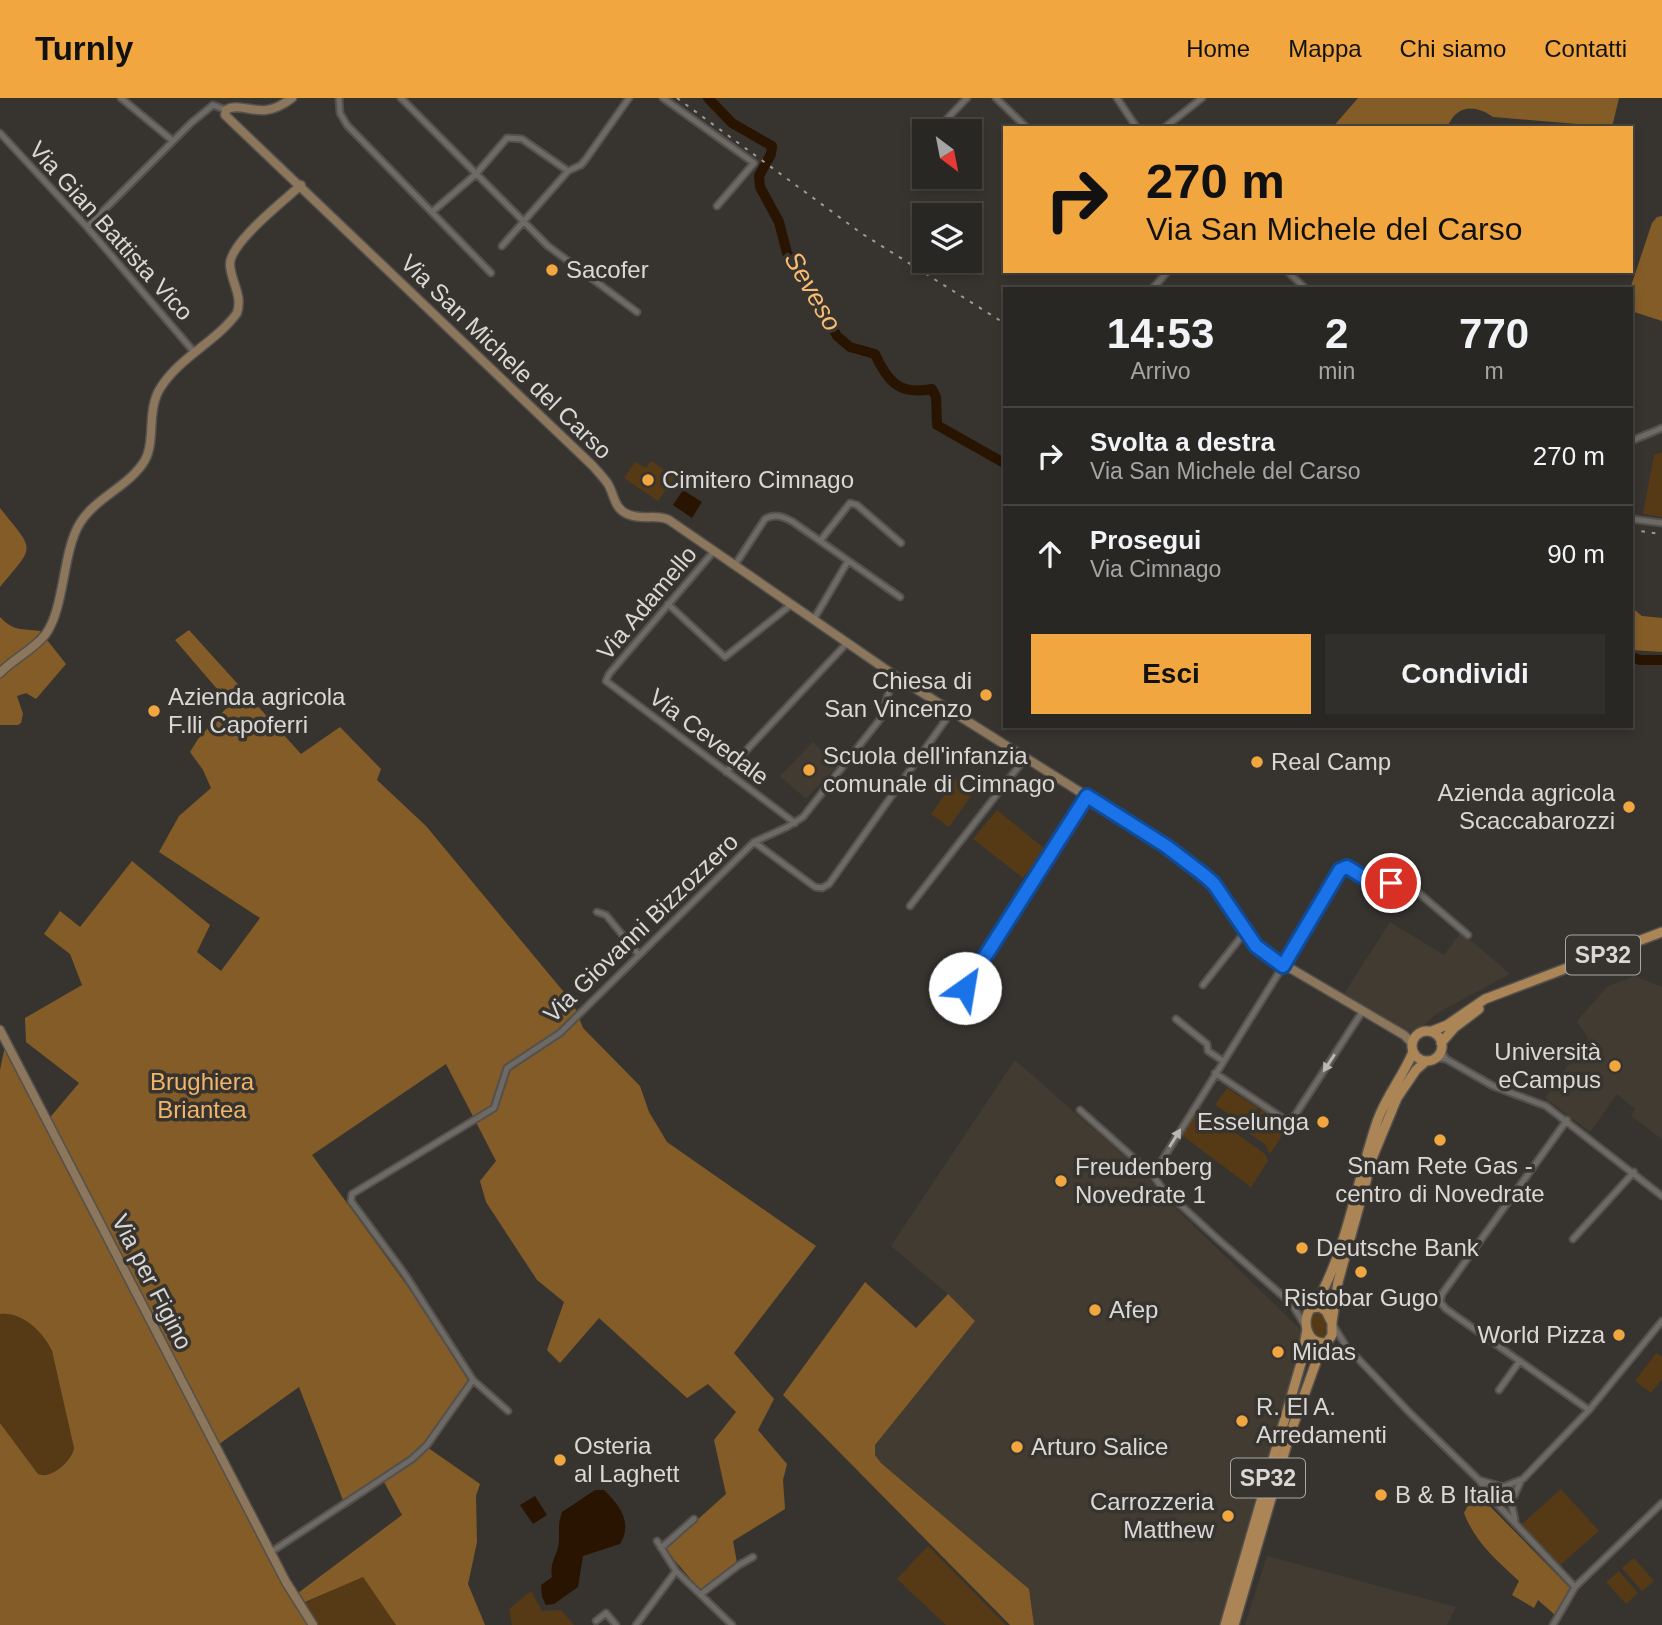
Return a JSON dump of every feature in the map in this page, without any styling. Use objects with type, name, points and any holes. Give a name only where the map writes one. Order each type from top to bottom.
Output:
[{"type":"main road","name":"SP32","points":[[1432,1031],[1447,1025],[1485,999],[1662,932]]},
{"type":"main road","name":"SP32","points":[[1234,1625],[1289,1437],[1319,1354],[1333,1333],[1338,1282],[1383,1127],[1409,1079],[1438,1054],[1454,1028],[1482,1007],[1544,977]]},
{"type":"main road","points":[[1328,1341],[1315,1342],[1307,1329],[1306,1316],[1331,1275],[1345,1238],[1380,1116],[1413,1044],[1423,1031],[1432,1031],[1438,1054],[1418,1059],[1413,1044]]},
{"type":"main road","points":[[1313,1308],[1325,1310],[1332,1322]]},
{"type":"main road","name":"SP32","points":[[1226,1625],[1301,1363],[1307,1329]]},
{"type":"street","points":[[121,98],[173,141]]},
{"type":"street","points":[[87,226],[216,101],[226,110],[232,106],[268,110],[279,107],[292,98]]},
{"type":"street","points":[[339,98],[339,110],[346,125],[491,273]]},
{"type":"street","points":[[401,98],[548,246],[638,312]]},
{"type":"street","points":[[502,246],[568,172],[581,165],[629,98]]},
{"type":"street","points":[[663,98],[754,163],[717,206]]},
{"type":"street","points":[[947,119],[967,98]]},
{"type":"street","points":[[996,98],[1025,126]]},
{"type":"street","points":[[1117,98],[1136,126]]},
{"type":"street","points":[[1167,126],[1202,98]]},
{"type":"street","name":"Via San Michele del Carso","points":[[226,110],[226,117],[232,123],[301,185],[593,466],[609,486],[614,502],[620,509],[633,516],[664,518],[894,675],[1153,838],[1214,884],[1245,932],[1261,951],[1404,1035],[1413,1044]]},
{"type":"street","name":"Via Gian Battista Vico","points":[[0,133],[87,226],[195,353]]},
{"type":"street","points":[[432,212],[476,174],[507,138],[515,137],[529,144],[568,172]]},
{"type":"street","points":[[0,673],[45,635],[56,607],[77,528],[93,506],[142,464],[149,450],[151,419],[158,392],[170,376],[237,313],[240,300],[230,266],[234,251],[301,185]]},
{"type":"street","points":[[1154,287],[1166,273]]},
{"type":"street","points":[[1289,273],[1304,287]]},
{"type":"street","points":[[1295,279],[1297,273]]},
{"type":"street","points":[[1633,440],[1662,428]]},
{"type":"street","points":[[820,541],[850,503],[857,505],[901,543]]},
{"type":"street","points":[[735,565],[761,524],[771,516],[781,516],[900,597]]},
{"type":"street","points":[[1633,519],[1659,523],[1662,517]]},
{"type":"street","name":"Via Adamello","points":[[607,677],[714,551]]},
{"type":"street","points":[[814,619],[848,561]]},
{"type":"street","points":[[668,604],[725,657],[792,604]]},
{"type":"street","points":[[726,772],[847,643]]},
{"type":"street","name":"Via Giovanni Bizzozzero","points":[[472,1380],[404,1273],[351,1200],[352,1194],[494,1108],[507,1068],[560,1033],[754,842],[795,823],[811,809],[881,718],[894,675]]},
{"type":"street","name":"Via Cevedale","points":[[607,677],[606,681],[611,686],[795,823]]},
{"type":"street","points":[[754,842],[816,887],[822,888],[828,884],[952,711]]},
{"type":"street","points":[[910,906],[1026,757]]},
{"type":"street","points":[[965,988],[1087,796]]},
{"type":"street","points":[[1153,1175],[1340,870],[1347,867],[1368,880],[1404,884],[1414,889],[1468,935]]},
{"type":"street","points":[[597,912],[606,915],[639,955]]},
{"type":"street","points":[[1203,985],[1245,932]]},
{"type":"street","points":[[1215,1073],[1290,1123],[1362,1012]]},
{"type":"street","points":[[1176,1018],[1207,1044],[1208,1051],[1223,1061]]},
{"type":"street","name":"Via per Figino","points":[[0,1030],[290,1589],[313,1625]]},
{"type":"street","points":[[1438,1054],[1493,1086],[1546,1106],[1662,1196]]},
{"type":"street","points":[[1080,1110],[1153,1175],[1162,1188],[1292,1304],[1302,1309],[1313,1308]]},
{"type":"street","points":[[1567,1120],[1442,1294],[1440,1302],[1446,1309],[1589,1410]]},
{"type":"street","points":[[1573,1239],[1634,1172]]},
{"type":"street","points":[[1292,1304],[1307,1329]]},
{"type":"street","points":[[1511,1502],[1516,1486],[1589,1410],[1662,1321]]},
{"type":"street","points":[[1332,1322],[1346,1346],[1479,1480],[1496,1503],[1574,1587]]},
{"type":"street","points":[[1328,1341],[1346,1346]]},
{"type":"street","points":[[1499,1390],[1520,1362]]},
{"type":"street","points":[[271,1552],[412,1459],[427,1445],[472,1380],[508,1411]]},
{"type":"street","points":[[1479,1480],[1503,1487],[1523,1479]]},
{"type":"street","points":[[1503,1487],[1518,1526]]},
{"type":"street","points":[[1496,1503],[1503,1487]]},
{"type":"street","points":[[1553,1625],[1574,1587],[1662,1503]]},
{"type":"street","points":[[661,1548],[694,1519]]},
{"type":"street","points":[[657,1541],[676,1571],[732,1625]]},
{"type":"street","points":[[701,1594],[753,1557]]},
{"type":"street","points":[[636,1625],[676,1571]]},
{"type":"street","points":[[596,1621],[606,1613],[616,1625]]},
{"type":"shaded area","points":[[1662,452],[1662,517],[1643,514],[1654,455]]},
{"type":"shaded area","points":[[651,461],[675,477],[658,501],[624,478],[635,462],[646,468]]},
{"type":"shaded area","points":[[683,490],[702,502],[692,518],[673,505]]},
{"type":"shaded area","name":"Scuola dell'infanzia comunale di Cimnago","points":[[813,742],[838,765],[806,799],[780,776]]},
{"type":"shaded area","points":[[956,779],[973,793],[949,827],[931,814]]},
{"type":"shaded area","points":[[997,810],[1045,849],[1023,878],[973,839]]},
{"type":"shaded area","points":[[1390,922],[1444,955],[1461,932],[1510,974],[1439,1012],[1420,1028],[1407,1034],[1342,997]]},
{"type":"shaded area","name":"Università eCampus","points":[[1634,976],[1662,987],[1662,1139],[1631,1116],[1635,1109],[1617,1094],[1590,1132],[1545,1098],[1588,1038],[1577,1021],[1607,987]]},
{"type":"shaded area","points":[[1015,1060],[1148,1177],[1157,1190],[1303,1332],[1281,1422],[1223,1625],[1034,1625],[1029,1589],[875,1455],[875,1445],[975,1321],[948,1294],[891,1246]]},
{"type":"shaded area","points":[[1227,1088],[1258,1108],[1246,1125],[1215,1105]]},
{"type":"shaded area","points":[[1199,1107],[1265,1154],[1268,1161],[1251,1187],[1182,1135]]},
{"type":"shaded area","points":[[1262,1109],[1288,1126],[1270,1154],[1265,1144],[1247,1132]]},
{"type":"shaded area","points":[[1318,1311],[1324,1316],[1327,1330],[1323,1337],[1316,1335],[1311,1324],[1313,1312]]},
{"type":"shaded area","points":[[0,1314],[24,1319],[43,1337],[52,1351],[74,1448],[65,1464],[49,1474],[38,1474],[0,1423]]},
{"type":"shaded area","points":[[1656,1353],[1662,1357],[1662,1379],[1651,1393],[1635,1381]]},
{"type":"shaded area","points":[[1561,1489],[1599,1531],[1559,1566],[1522,1524]]},
{"type":"shaded area","points":[[595,1490],[604,1490],[620,1508],[625,1522],[624,1536],[620,1544],[583,1556],[578,1587],[554,1604],[546,1605],[541,1585],[552,1577],[562,1512]]},
{"type":"shaded area","points":[[535,1496],[547,1515],[533,1524],[520,1505]]},
{"type":"shaded area","points":[[928,1546],[1006,1625],[946,1625],[897,1579]]},
{"type":"shaded area","points":[[1267,1556],[1456,1607],[1447,1625],[1245,1625]]},
{"type":"shaded area","points":[[1634,1558],[1654,1581],[1642,1591],[1622,1568]]},
{"type":"shaded area","points":[[1619,1571],[1638,1593],[1626,1604],[1606,1582]]},
{"type":"shaded area","points":[[363,1576],[396,1625],[318,1625],[303,1604]]},
{"type":"shaded area","points":[[531,1591],[542,1611],[561,1610],[574,1625],[512,1625],[509,1609]]},
{"type":"green space","points":[[1358,98],[1619,98],[1612,126],[1493,117],[1479,110],[1466,109],[1455,115],[1448,126],[1334,126]]},
{"type":"green space","points":[[1662,216],[1662,321],[1633,312],[1633,287],[1631,287],[1652,223]]},
{"type":"green space","points":[[0,508],[20,533],[27,548],[20,563],[0,587]]},
{"type":"green space","points":[[1633,609],[1642,616],[1662,618],[1662,652],[1633,650]]},
{"type":"green space","points":[[0,617],[14,627],[40,631],[66,664],[36,699],[26,693],[17,696],[23,714],[18,725],[0,725]]},
{"type":"green space","name":"Brughiera Briantea","points":[[189,630],[301,754],[340,727],[381,769],[377,780],[426,826],[573,1003],[583,1028],[640,1086],[649,1112],[667,1142],[816,1246],[734,1353],[774,1399],[758,1430],[787,1464],[783,1480],[785,1509],[733,1541],[737,1563],[701,1591],[665,1549],[726,1494],[714,1440],[736,1412],[708,1384],[687,1398],[599,1318],[560,1363],[547,1350],[564,1302],[537,1280],[486,1202],[480,1181],[496,1161],[446,1064],[312,1155],[472,1375],[424,1445],[480,1484],[476,1496],[477,1542],[468,1584],[485,1625],[396,1625],[363,1577],[305,1602],[299,1597],[298,1593],[402,1515],[384,1482],[346,1508],[299,1387],[215,1447],[47,1121],[79,1083],[26,1042],[25,1018],[82,985],[70,954],[44,934],[60,911],[80,927],[132,861],[210,925],[197,952],[221,971],[260,918],[159,852],[179,816],[211,788],[203,770],[190,752],[198,739],[230,704],[175,640]]},
{"type":"green space","points":[[5,1046],[310,1625],[0,1625],[0,1423],[38,1474],[55,1472],[69,1458],[74,1448],[52,1351],[38,1330],[24,1320],[17,1316],[0,1314],[0,1070]]},
{"type":"green space","points":[[865,1282],[916,1328],[948,1294],[975,1321],[875,1445],[875,1455],[1029,1589],[1034,1625],[1010,1625],[783,1395]]},
{"type":"green space","points":[[1475,1491],[1570,1588],[1555,1615],[1538,1600],[1534,1608],[1512,1595],[1519,1581],[1480,1542],[1464,1513]]},
{"type":"waterway","name":"Seveso","points":[[708,98],[732,123],[772,146],[771,154],[759,176],[760,187],[779,222],[787,253],[815,295],[837,336],[850,347],[875,354],[885,373],[896,385],[911,390],[932,389],[936,397],[937,425],[1003,462]]},
{"type":"waterway","name":"Seveso","points":[[1633,658],[1662,660]]},
{"type":"railway","points":[[677,98],[861,233],[1003,322]]},
{"type":"railway","points":[[1633,530],[1662,534]]},
{"type":"place","name":"Sacofer","points":[[552,270]]},
{"type":"place","name":"Cimitero Cimnago","points":[[648,480]]},
{"type":"place","name":"Chiesa di San Vincenzo","points":[[986,695]]},
{"type":"place","name":"Azienda agricola F.lli Capoferri","points":[[154,711]]},
{"type":"place","name":"Real Camp","points":[[1257,762]]},
{"type":"place","name":"Scuola dell'infanzia comunale di Cimnago","points":[[809,770]]},
{"type":"place","name":"Azienda agricola Scaccabarozzi","points":[[1629,807]]},
{"type":"place","name":"Università eCampus","points":[[1615,1066]]},
{"type":"place","name":"Esselunga","points":[[1323,1122]]},
{"type":"place","name":"Snam Rete Gas - centro di Novedrate","points":[[1440,1140]]},
{"type":"place","name":"Freudenberg Novedrate 1","points":[[1061,1181]]},
{"type":"place","name":"Deutsche Bank","points":[[1302,1248]]},
{"type":"place","name":"Ristobar Gugo","points":[[1361,1272]]},
{"type":"place","name":"Afep","points":[[1095,1310]]},
{"type":"place","name":"World Pizza","points":[[1619,1335]]},
{"type":"place","name":"Midas","points":[[1278,1352]]},
{"type":"place","name":"R. El A. Arredamenti","points":[[1242,1421]]},
{"type":"place","name":"Arturo Salice","points":[[1017,1447]]},
{"type":"place","name":"Osteria al Laghett","points":[[560,1460]]},
{"type":"place","name":"B & B Italia","points":[[1381,1495]]},
{"type":"place","name":"Carrozzeria Matthew","points":[[1228,1516]]},
{"type":"route","points":[[965,988],[1087,796],[1166,846],[1204,875],[1214,884],[1256,946],[1283,966],[1340,870],[1347,867],[1368,880],[1391,883]]}]
